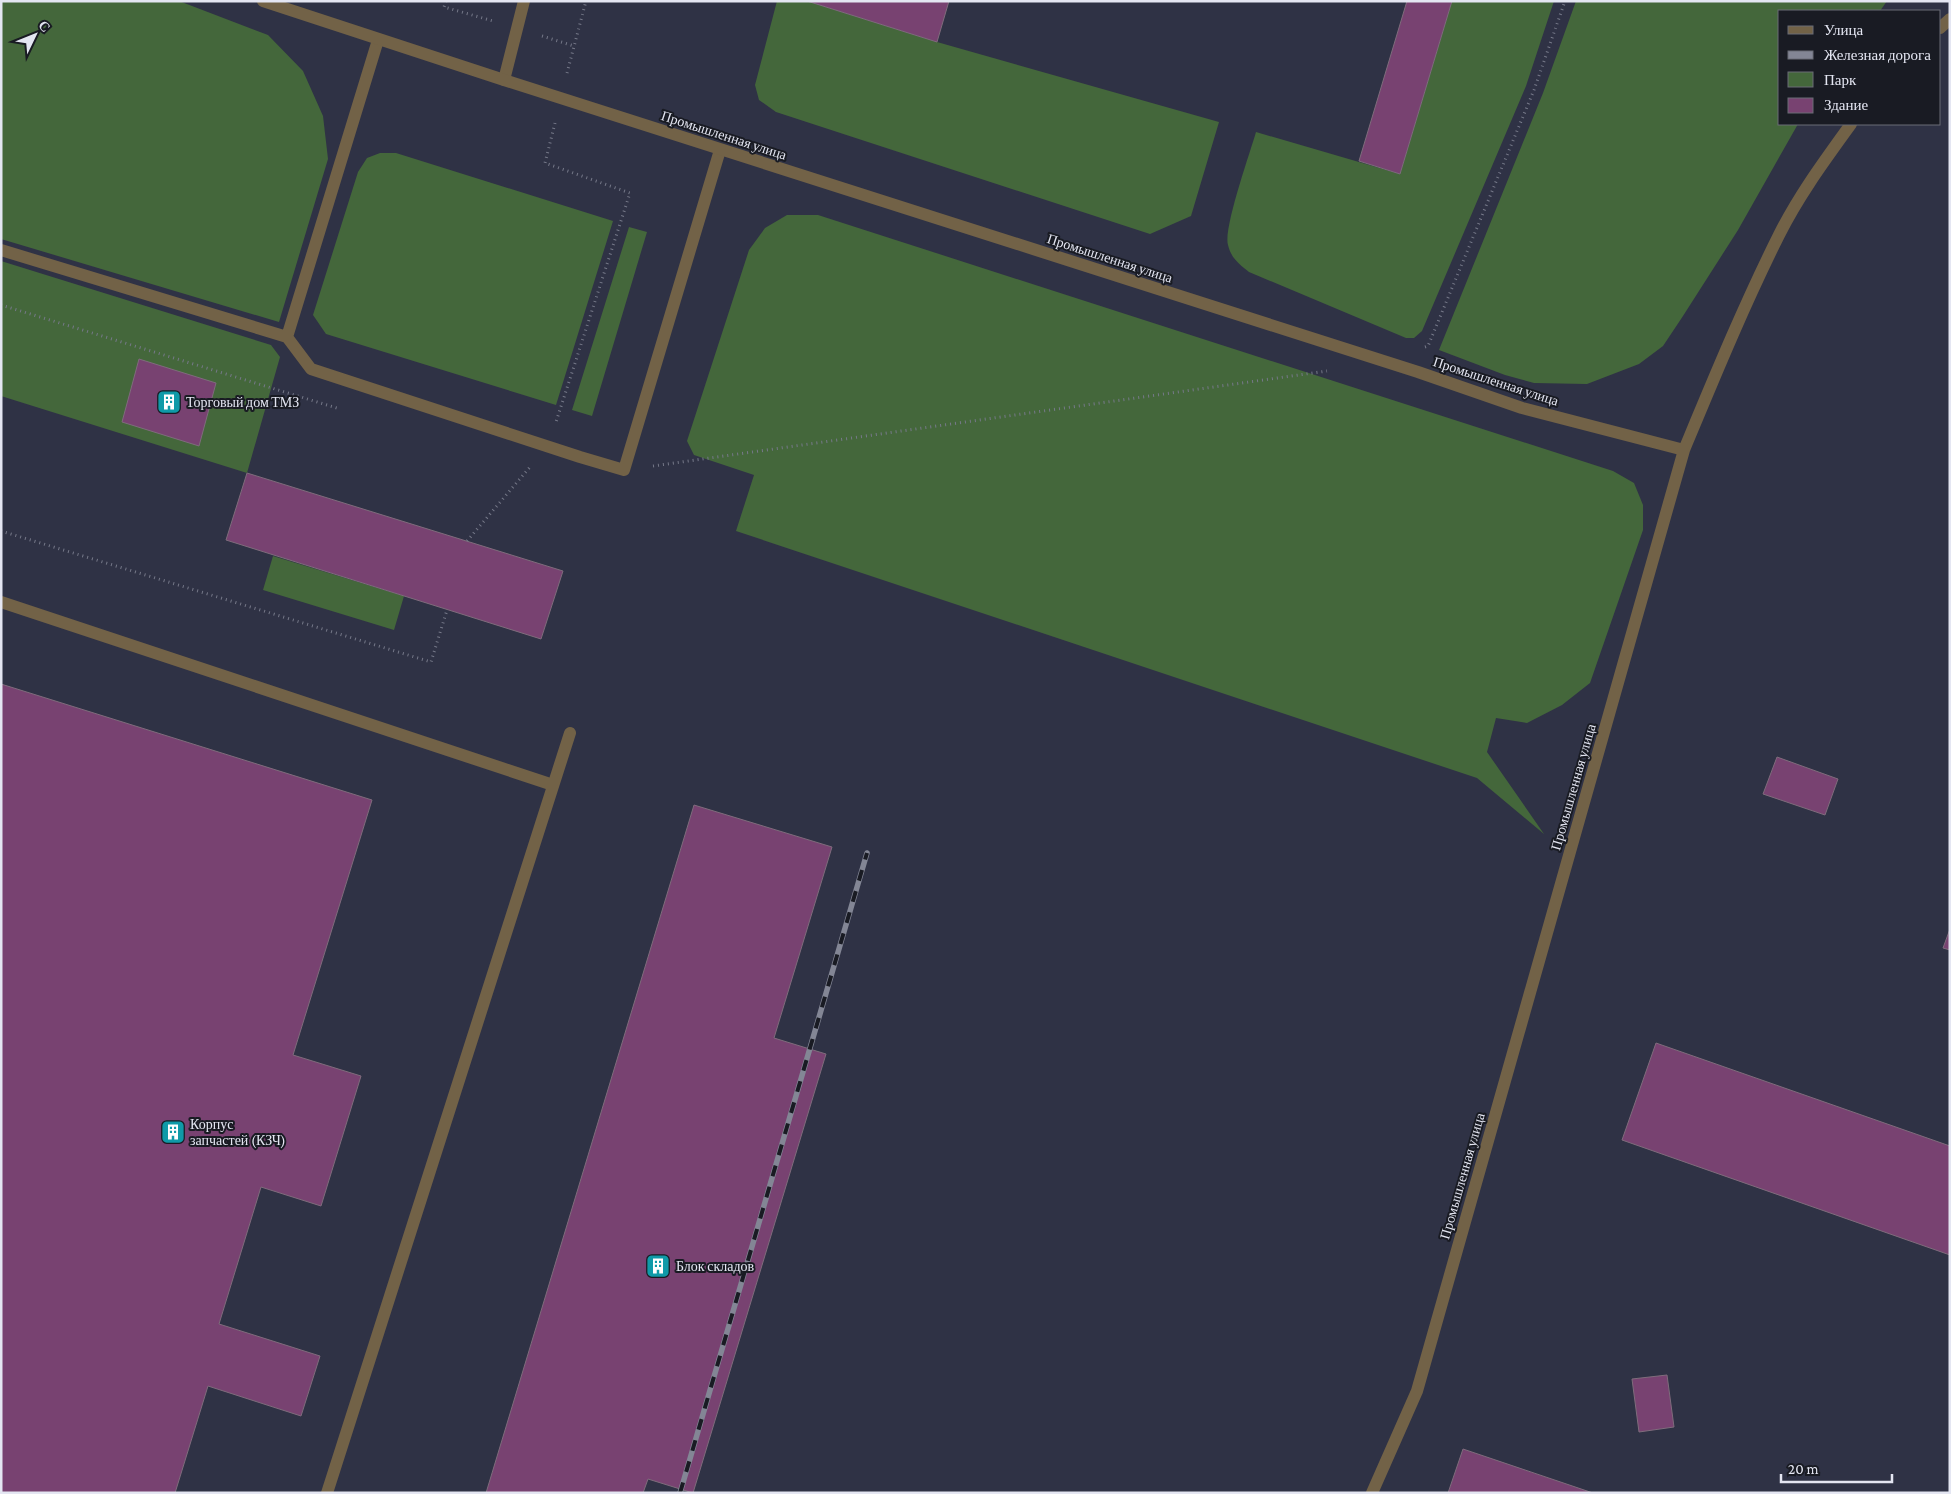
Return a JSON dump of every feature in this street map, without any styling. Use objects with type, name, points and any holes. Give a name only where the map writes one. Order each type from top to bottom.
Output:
[{"type":"street","name":"Промышленная улица","points":[[263,1],[378,40],[1388,363],[1522,408],[1684,450],[1417,1391],[1372,1493]]},
{"type":"street","points":[[504,80],[524,1]]},
{"type":"street","points":[[287,337],[378,40]]},
{"type":"street","points":[[1684,450],[1730,341],[1780,234],[1813,176],[1850,125]]},
{"type":"street","points":[[1,250],[287,337],[311,369],[624,470],[720,150]]},
{"type":"street","points":[[1,602],[553,785]]},
{"type":"street","points":[[327,1493],[570,734]]},
{"type":"path","points":[[467,541],[548,446],[630,193],[545,163],[586,1]]},
{"type":"path","points":[[1388,363],[1428,346],[1534,90],[1565,1]]},
{"type":"path","points":[[624,470],[1329,371]]},
{"type":"path","points":[[1,530],[430,662],[446,610]]},
{"type":"green space","points":[[1,1],[179,1],[268,35],[303,71],[323,116],[328,159],[279,322],[1,239]]},
{"type":"green space","points":[[777,1],[807,1],[937,42],[1219,122],[1191,216],[1150,234],[776,112],[759,100],[755,85]]},
{"type":"green space","points":[[1452,1],[1554,1],[1526,86],[1422,331],[1414,338],[1406,338],[1249,272],[1231,254],[1228,245],[1229,224],[1256,132],[1400,174]]},
{"type":"green space","points":[[1576,1],[1887,1],[1881,10],[1778,10],[1778,125],[1797,125],[1738,230],[1663,346],[1639,364],[1587,384],[1534,383],[1505,375],[1439,350],[1543,93]]},
{"type":"green space","points":[[380,153],[396,153],[613,221],[556,405],[326,334],[313,315],[358,172],[367,158]]},
{"type":"green space","points":[[787,215],[818,215],[1613,471],[1634,483],[1643,505],[1643,530],[1590,683],[1562,705],[1527,723],[1496,718],[1487,752],[1544,834],[1477,778],[736,531],[754,475],[694,455],[687,441],[749,250],[765,228]]},
{"type":"green space","points":[[629,227],[647,232],[592,416],[572,410]]},
{"type":"green space","points":[[1,261],[271,345],[280,357],[247,473],[1,396]]},
{"type":"green space","points":[[273,556],[404,596],[394,630],[263,590]]},
{"type":"building","points":[[807,1],[949,1],[937,42]]},
{"type":"building","points":[[1407,1],[1452,1],[1400,174],[1359,161]]},
{"type":"building","name":"Торговый дом ТМЗ","points":[[139,359],[216,383],[199,446],[122,422]]},
{"type":"building","points":[[247,473],[563,571],[541,639],[226,540]]},
{"type":"building","name":"Корпус запчастей (КЗЧ)","points":[[1,684],[372,800],[293,1055],[361,1076],[321,1206],[261,1187],[219,1324],[320,1356],[301,1416],[208,1386],[175,1493],[1,1493]]},
{"type":"building","points":[[1777,757],[1838,779],[1825,815],[1763,794]]},
{"type":"building","name":"Блок складов","points":[[694,805],[832,847],[774,1038],[826,1054],[693,1493],[648,1479],[643,1493],[486,1493]]},
{"type":"building","points":[[1950,929],[1950,950],[1943,948]]},
{"type":"building","points":[[1656,1043],[1950,1146],[1950,1255],[1622,1140]]},
{"type":"building","points":[[1667,1375],[1674,1427],[1639,1432],[1632,1379]]},
{"type":"building","points":[[1463,1449],[1593,1493],[1448,1493]]},
{"type":"railway","points":[[680,1493],[867,853]]},
{"type":"place","name":"Торговый дом ТМЗ","points":[[169,402]]},
{"type":"place","name":"Корпус запчастей (КЗЧ)","points":[[173,1132]]},
{"type":"place","name":"Блок складов","points":[[658,1266]]}]
